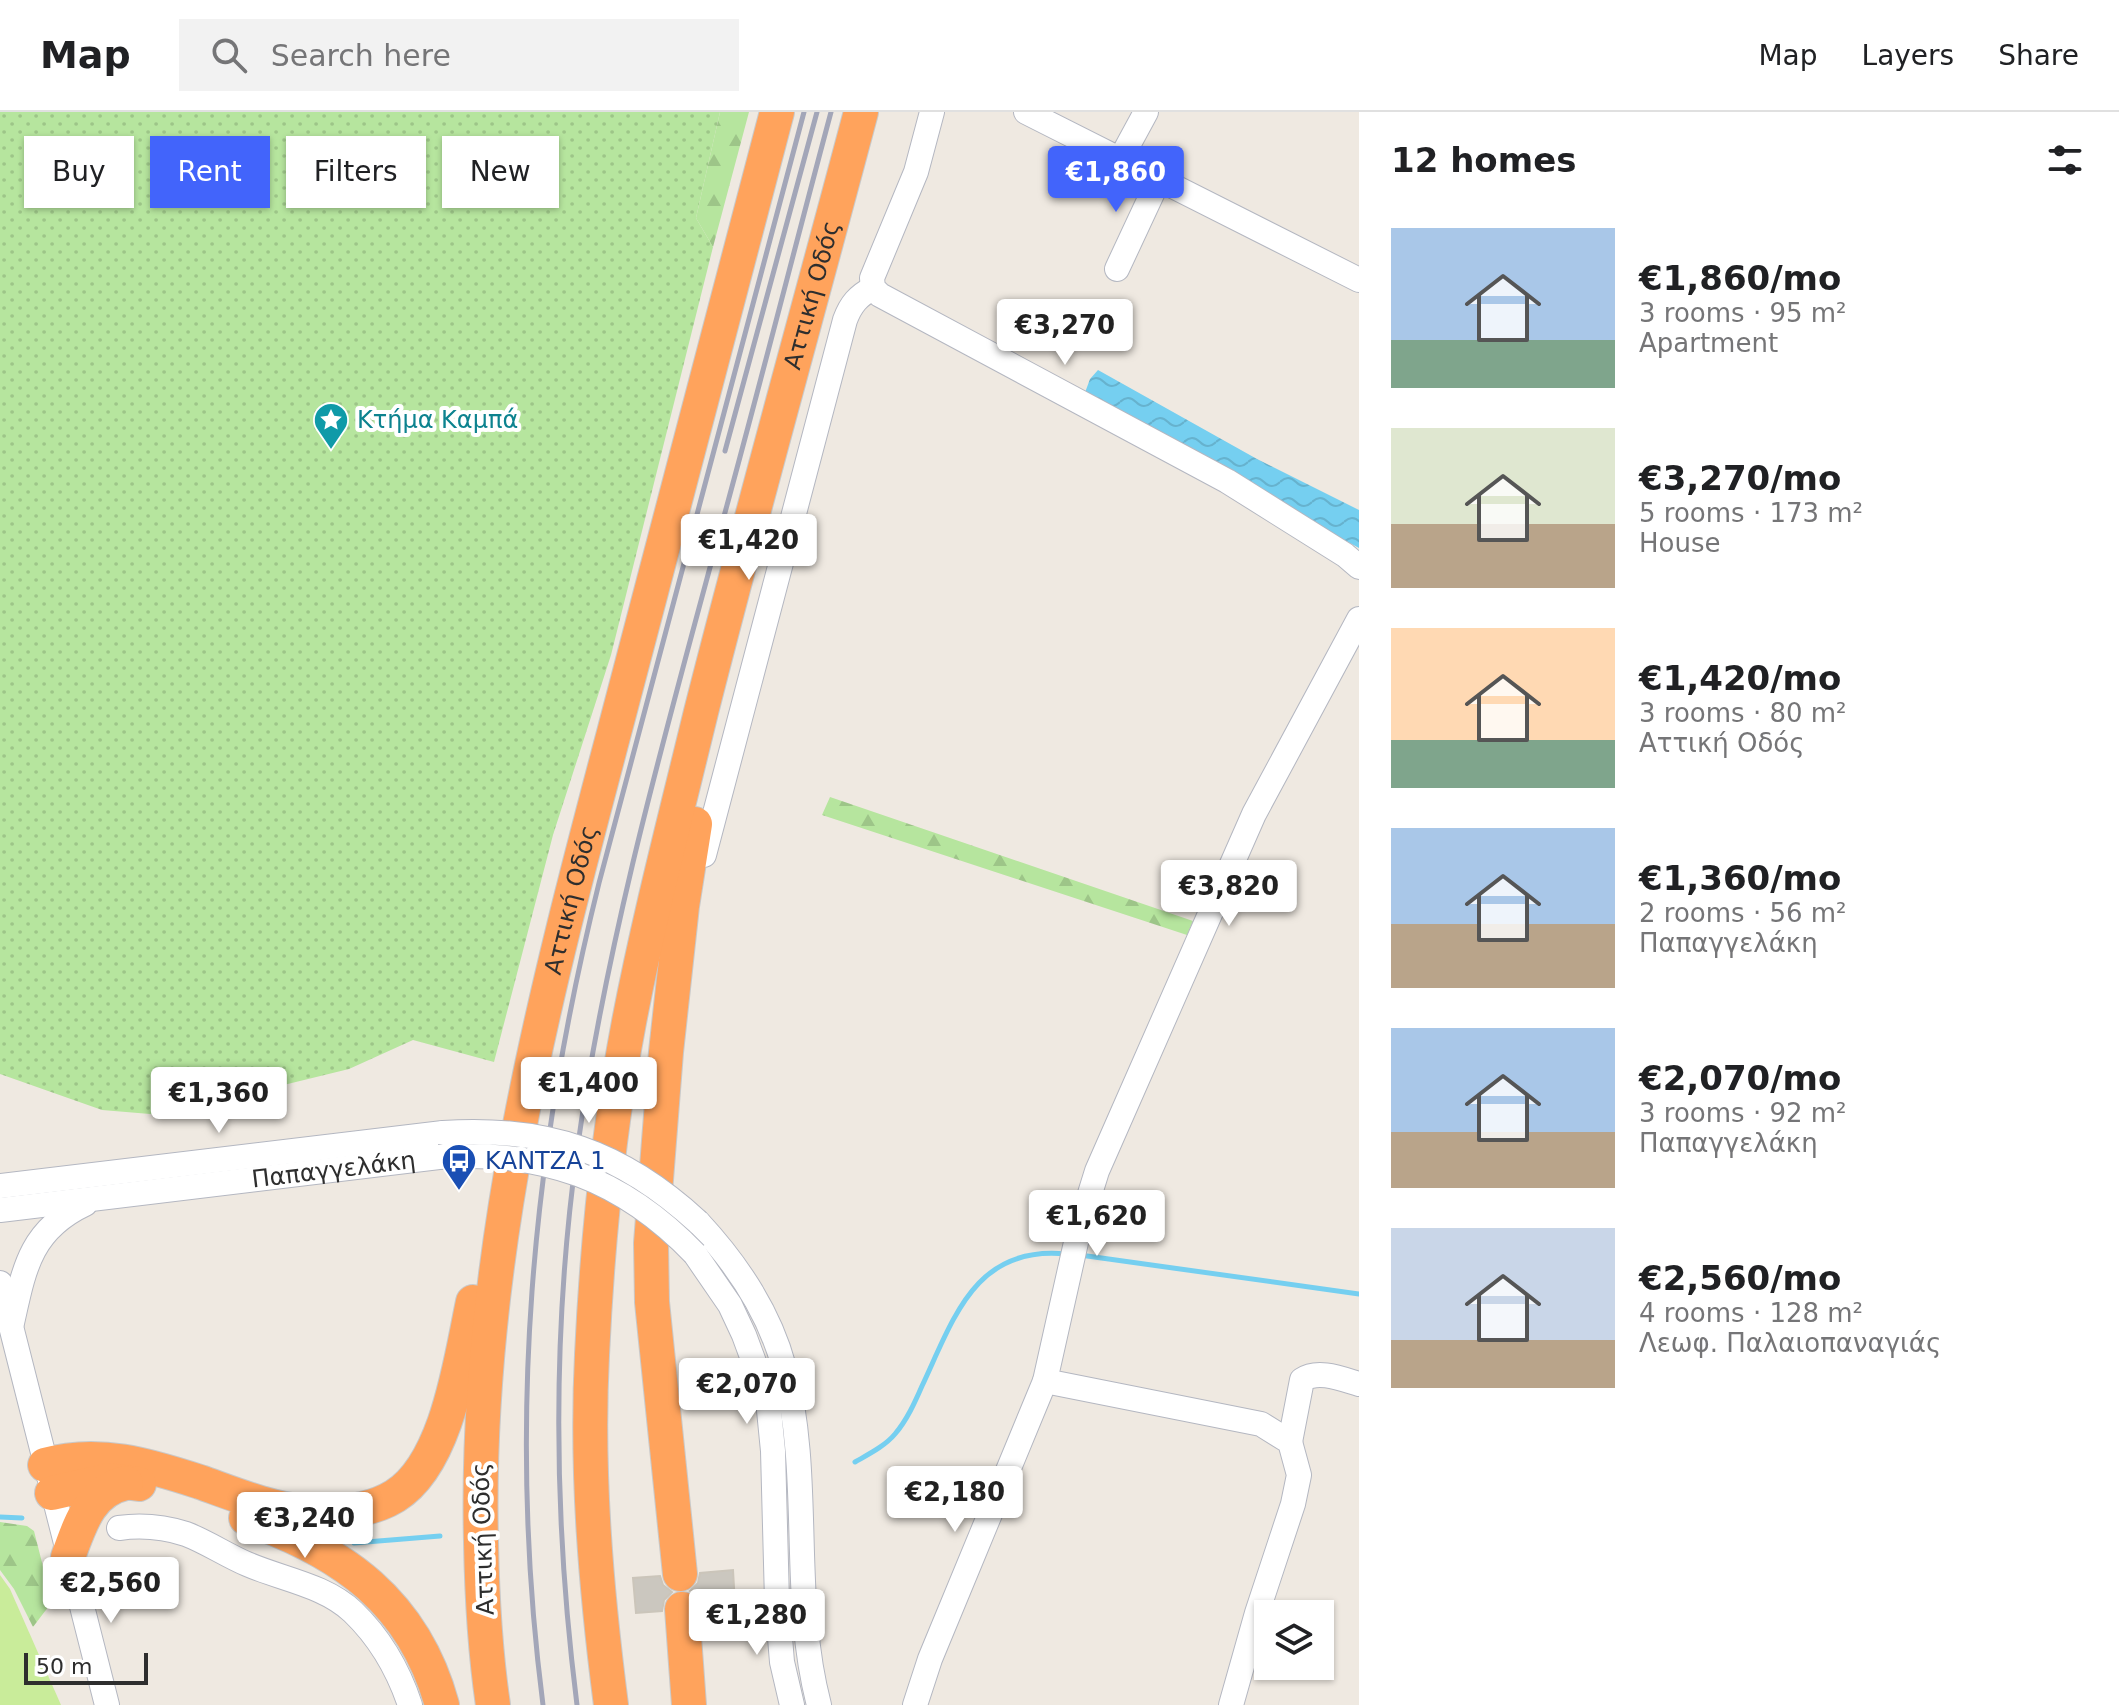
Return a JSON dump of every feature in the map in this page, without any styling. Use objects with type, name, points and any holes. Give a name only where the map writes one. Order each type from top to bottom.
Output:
[{"type":"highway","name":"Αττική Οδός","points":[[493,1705],[482,1584],[481,1430],[502,1223],[522,1103],[562,929],[777,112]]},
{"type":"highway","name":"Αττική Οδός","points":[[611,1705],[595,1553],[591,1466],[592,1355],[614,1124],[629,1026],[650,923],[717,650],[861,112]]},
{"type":"highway","points":[[680,1574],[652,1302],[651,1243],[666,1052],[682,906],[693,831],[709,757],[717,650]]},
{"type":"highway","points":[[48,1479],[77,1459],[135,1462],[258,1502],[305,1512],[358,1510],[398,1495],[433,1450],[448,1414],[485,1243],[522,1103]]},
{"type":"highway","points":[[48,1479],[131,1482],[300,1538],[340,1561],[384,1598],[421,1652],[442,1705]]},
{"type":"highway","points":[[68,1557],[79,1527],[96,1498],[114,1486],[131,1482]]},
{"type":"highway","points":[[682,1609],[689,1705]]},
{"type":"street","points":[[932,112],[916,172],[872,278],[873,288],[880,295],[1227,481],[1324,541],[1359,567]]},
{"type":"street","points":[[1120,160],[1146,112]]},
{"type":"street","points":[[1032,113],[1359,280]]},
{"type":"street","points":[[1117,269],[1159,179]]},
{"type":"street","points":[[696,916],[707,845],[845,320],[850,306],[873,288]]},
{"type":"street","points":[[915,1705],[930,1659],[1045,1381],[1079,1229],[1097,1171],[1250,823],[1359,619]]},
{"type":"street","name":"Παπαγγελάκη","points":[[0,1210],[101,1198],[441,1145],[499,1132],[533,1136],[588,1150],[639,1175],[698,1222],[736,1268],[756,1299],[784,1367],[796,1442],[808,1642],[819,1705]]},
{"type":"street","name":"Παπαγγελάκη","points":[[0,1186],[441,1145],[531,1160],[584,1175],[649,1211],[695,1254],[713,1278],[735,1315],[768,1400],[773,1451],[777,1601],[782,1662],[792,1705]]},
{"type":"street","points":[[11,1329],[21,1280],[37,1242],[50,1226],[67,1213],[101,1198]]},
{"type":"street","points":[[1,1288],[107,1705]]},
{"type":"street","points":[[1231,1705],[1293,1504],[1299,1475],[1290,1442],[1302,1380],[1308,1376],[1332,1376],[1359,1384]]},
{"type":"street","points":[[1045,1381],[1261,1424],[1290,1442]]},
{"type":"street","points":[[119,1528],[142,1525],[184,1534],[246,1563],[322,1592],[350,1609],[379,1640],[400,1678],[410,1705]]},
{"type":"green space","name":"Kτήμα Καμπά","points":[[0,112],[720,112],[696,218],[713,247],[611,655],[553,835],[494,1062],[413,1040],[349,1069],[162,1115],[102,1110],[0,1074]]},
{"type":"green space","points":[[720,112],[749,112],[713,247],[696,218]]},
{"type":"green space","points":[[830,797],[1193,921],[1187,935],[822,815]]},
{"type":"green space","points":[[0,1522],[27,1526],[34,1531],[52,1602],[33,1627],[14,1589],[0,1570]]},
{"type":"green space","points":[[0,1575],[10,1589],[61,1705],[0,1705]]},
{"type":"water","points":[[1098,370],[1257,459],[1359,510],[1359,548],[1083,398],[1090,379]]},
{"type":"building","points":[[733,1570],[735,1605],[702,1608],[698,1597],[690,1591],[698,1583],[700,1573]]},
{"type":"building","points":[[660,1576],[663,1585],[672,1592],[664,1600],[662,1611],[636,1613],[633,1578]]},
{"type":"waterway","points":[[855,1462],[882,1446],[899,1429],[914,1405],[958,1312],[972,1291],[989,1274],[1010,1261],[1035,1254],[1066,1254]]},
{"type":"waterway","points":[[1080,1255],[1359,1294]]},
{"type":"waterway","points":[[0,1517],[22,1518]]},
{"type":"waterway","points":[[354,1543],[440,1536]]},
{"type":"railway","points":[[543,1705],[532,1600],[527,1497],[527,1394],[532,1291],[556,1087],[599,883],[804,112]]},
{"type":"railway","points":[[725,451],[817,112]]},
{"type":"railway","points":[[577,1705],[560,1498],[560,1358],[569,1220],[589,1073],[620,919],[657,766],[831,112]]},
{"type":"place","name":"Kτήμα Καμπά","points":[[331,451]]},
{"type":"place","name":"ΚΑΝΤΖΑ 1","points":[[459,1192]]}]
